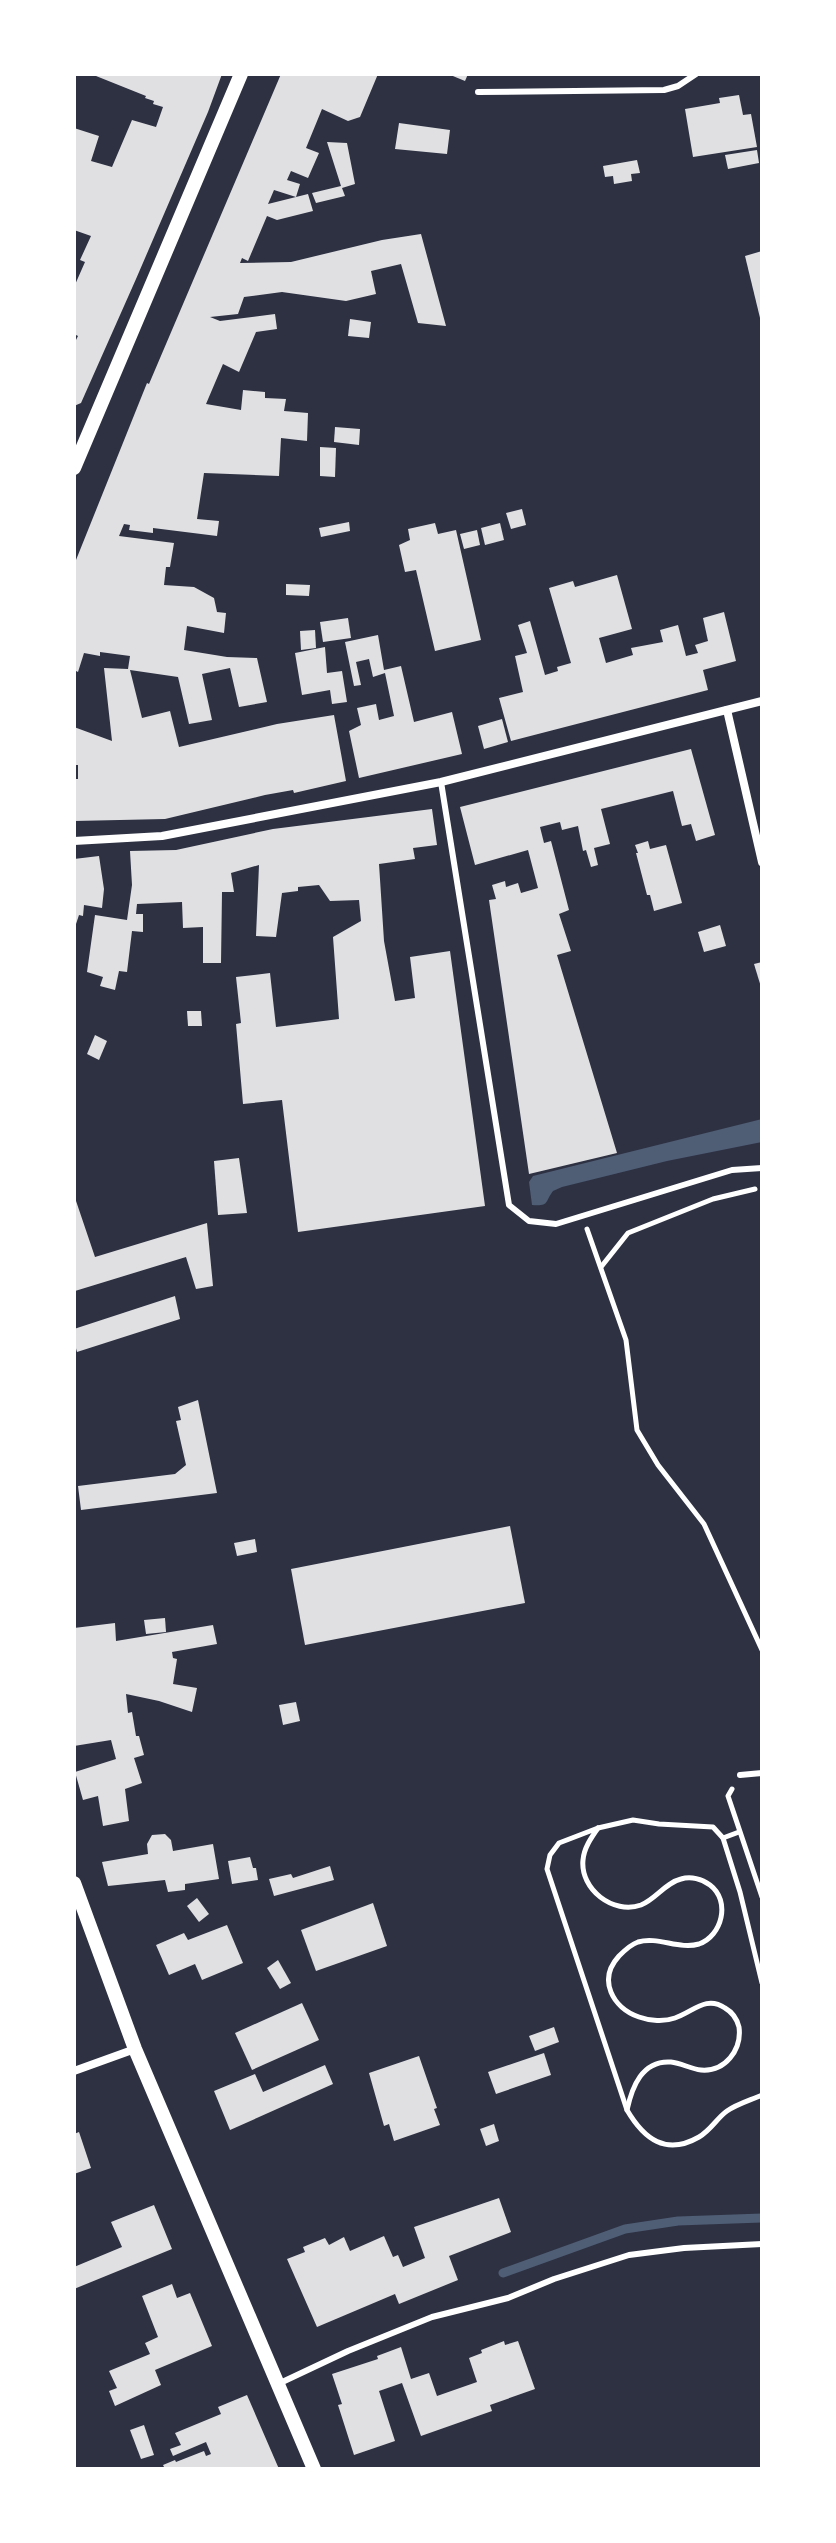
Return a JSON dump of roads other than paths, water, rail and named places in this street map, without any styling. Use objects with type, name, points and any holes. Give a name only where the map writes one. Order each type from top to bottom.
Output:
[{"type":"street","points":[[74,468],[80,435],[241,74]]},
{"type":"street","points":[[74,841],[162,836],[441,782],[762,701]]},
{"type":"street","points":[[727,710],[762,862]]},
{"type":"street","points":[[74,1883],[135,2049],[314,2469]]},
{"type":"street","points":[[74,2071],[135,2049]]},
{"type":"lane","points":[[478,92],[664,90],[678,86],[696,74]]},
{"type":"lane","points":[[441,782],[509,1205],[529,1221],[556,1224],[732,1170],[762,1168]]},
{"type":"lane","points":[[740,1775],[762,1773]]},
{"type":"lane","points":[[278,2384],[432,2317],[508,2298],[554,2279],[629,2255],[684,2248],[762,2244]]},
{"type":"water","points":[[762,1119],[762,1142],[562,1187],[553,1191],[546,1203],[532,1205],[529,1182],[533,1176]]},
{"type":"waterway","points":[[503,2273],[625,2229],[678,2221],[762,2218]]}]
